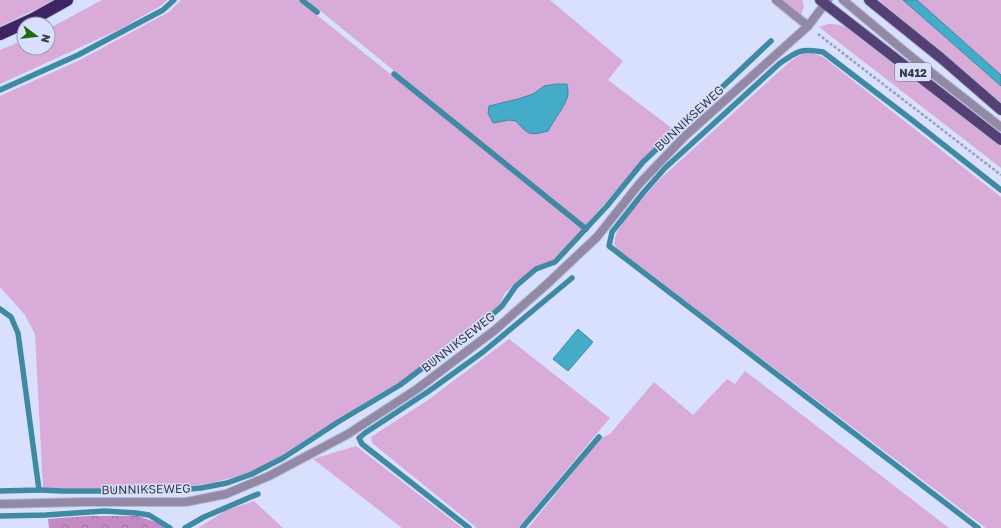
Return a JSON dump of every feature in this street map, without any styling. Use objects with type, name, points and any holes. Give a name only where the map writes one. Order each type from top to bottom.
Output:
[{"type":"highway","points":[[0,34],[33,19],[67,0]]},
{"type":"main road","name":"N412","points":[[869,0],[941,58],[1001,110]]},
{"type":"main road","name":"N412","points":[[824,1],[1001,140]]},
{"type":"street","points":[[776,0],[808,26]]},
{"type":"street","name":"N412","points":[[843,0],[914,59],[1001,127]]},
{"type":"street","name":"BUNNIKSEWEG","points":[[0,504],[186,502],[226,494],[269,476],[348,434],[417,389],[495,330],[546,286],[597,237],[640,183],[685,136],[808,26],[824,1]]},
{"type":"path","points":[[808,26],[1001,175]]},
{"type":"shaded area","points":[[0,0],[55,0],[21,16],[16,16],[16,18],[0,26]]},
{"type":"shaded area","points":[[102,0],[167,0],[162,5],[120,29],[0,84],[0,50],[16,43],[16,56],[56,56],[56,25]]},
{"type":"shaded area","points":[[181,0],[298,0],[584,229],[551,262],[536,267],[505,293],[499,306],[454,344],[400,382],[325,427],[281,456],[248,474],[211,483],[183,487],[43,488],[35,334],[25,315],[0,287],[0,96],[80,60],[169,12]]},
{"type":"shaded area","points":[[307,0],[550,0],[623,61],[608,80],[673,129],[642,161],[585,226]]},
{"type":"shaded area","points":[[781,0],[802,0],[804,6],[801,16]]},
{"type":"shaded area","points":[[879,0],[903,0],[1001,86],[1001,103]]},
{"type":"shaded area","points":[[917,0],[1001,0],[1001,75]]},
{"type":"shaded area","points":[[828,24],[840,25],[851,30],[1001,147],[1001,168],[819,27]]},
{"type":"shaded area","points":[[813,53],[823,57],[1001,197],[1001,528],[986,528],[617,249],[614,244],[616,234],[627,216],[659,180],[792,60],[802,54]]},
{"type":"shaded area","points":[[509,339],[610,418],[518,528],[477,528],[372,443],[371,437],[428,400]]},
{"type":"shaded area","points":[[745,371],[949,528],[528,528],[601,438],[610,434],[654,382],[693,415],[727,379],[735,384]]},
{"type":"shaded area","points":[[356,446],[462,528],[402,528],[313,459]]},
{"type":"shaded area","points":[[254,501],[283,528],[198,528],[225,511]]},
{"type":"green space","points":[[89,516],[138,516],[158,523],[164,528],[49,528],[48,519]]},
{"type":"water","points":[[903,0],[917,0],[1001,75],[1001,86]]},
{"type":"water","points":[[567,84],[568,94],[563,107],[548,131],[533,134],[527,132],[516,121],[509,120],[493,123],[488,113],[489,106],[518,99],[533,94],[544,86]]},
{"type":"water","points":[[578,329],[593,342],[568,371],[553,359]]},
{"type":"waterway","points":[[0,90],[78,55],[163,10],[174,0]]},
{"type":"waterway","points":[[302,0],[317,12]]},
{"type":"waterway","points":[[39,490],[141,491],[201,488],[227,483],[252,474],[283,458],[338,422],[400,385],[485,321],[502,306],[516,286],[536,269],[555,262],[607,206],[643,162],[771,41]]},
{"type":"waterway","points":[[978,528],[609,246],[612,232],[665,168],[779,64],[795,53],[809,50],[823,52],[1001,190]]},
{"type":"waterway","points":[[394,74],[586,229]]},
{"type":"waterway","points":[[469,528],[362,444],[359,438],[429,391],[483,352],[572,278]]},
{"type":"waterway","points":[[0,309],[11,317],[18,333],[39,490],[0,491]]},
{"type":"waterway","points":[[522,528],[599,437]]},
{"type":"waterway","points":[[185,528],[204,517],[258,494]]},
{"type":"waterway","points":[[0,516],[46,515],[104,511],[136,513],[149,515],[170,528]]}]
